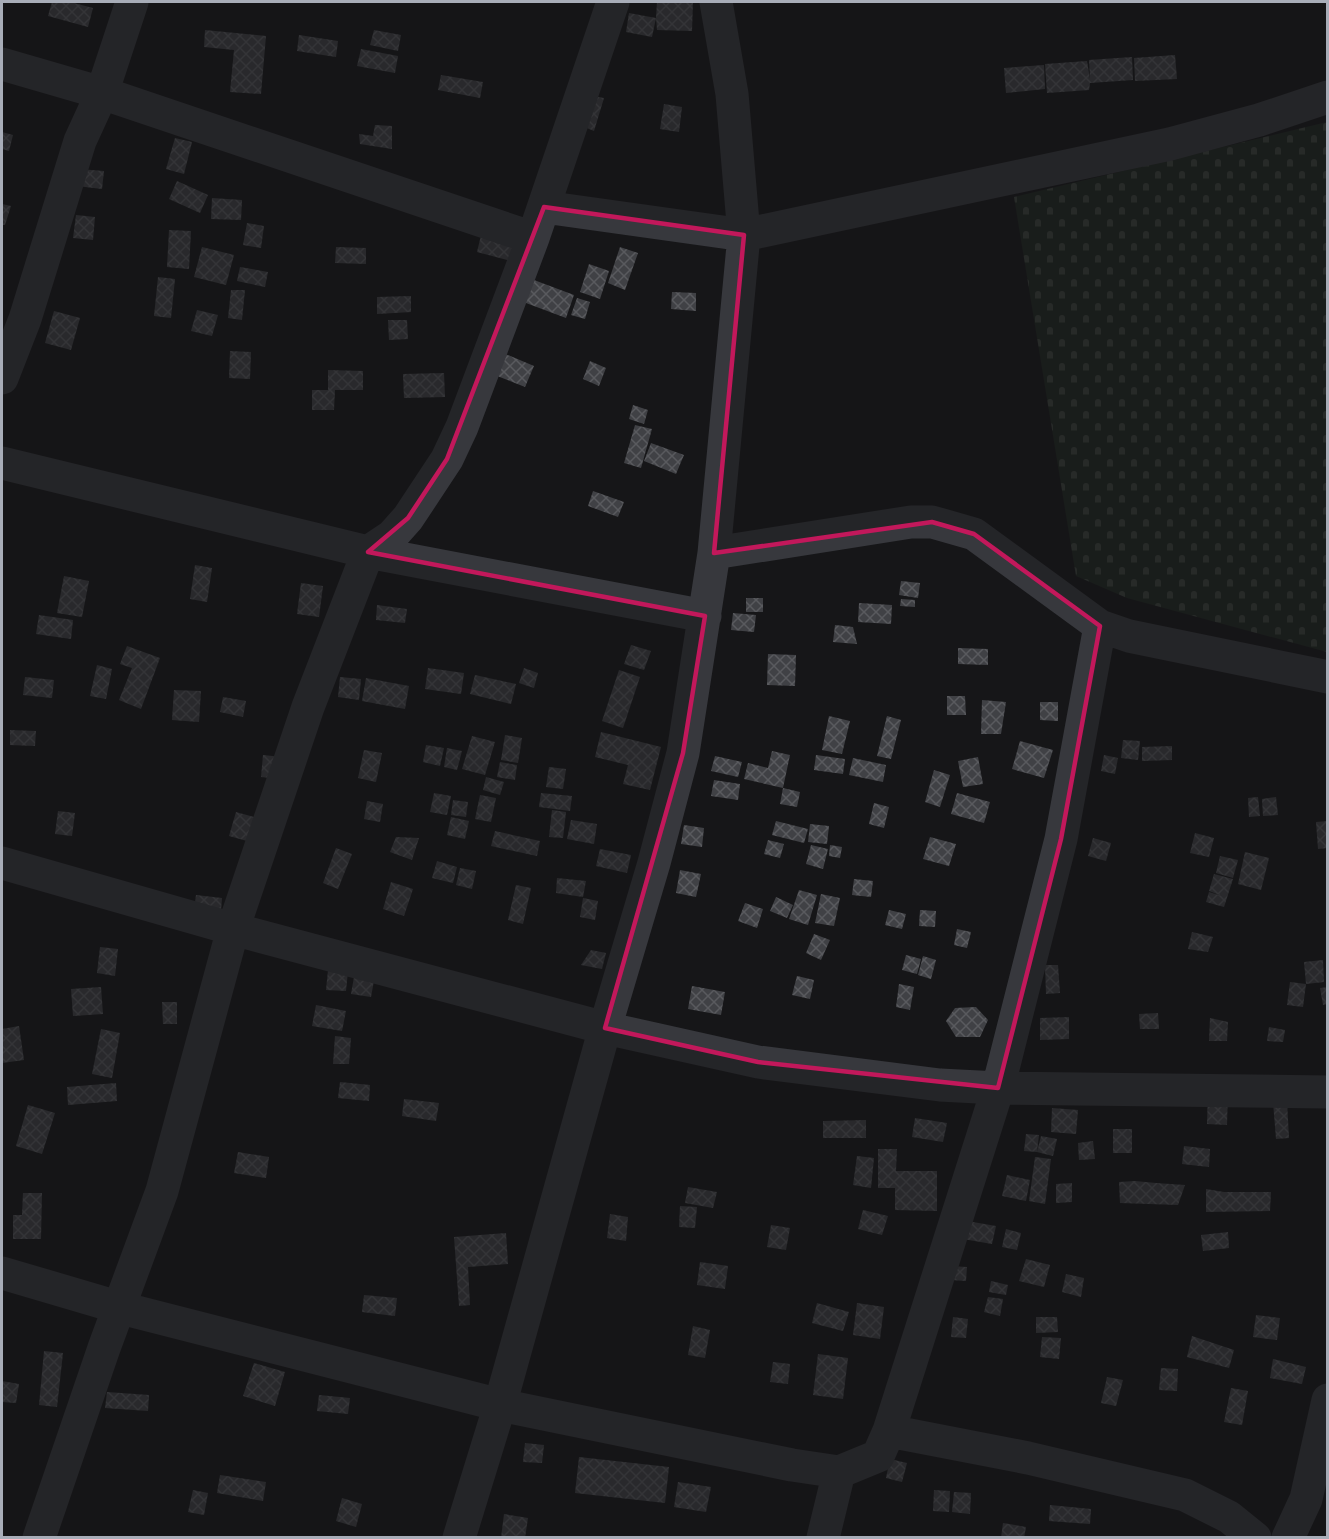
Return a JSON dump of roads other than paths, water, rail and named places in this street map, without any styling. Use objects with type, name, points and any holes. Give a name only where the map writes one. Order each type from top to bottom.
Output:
[{"type":"street","points":[[2,378],[26,320],[80,141],[102,93],[132,2]]},
{"type":"street","points":[[39,1538],[104,1348],[162,1191],[233,929],[308,707],[368,552],[392,536],[408,518],[447,459],[462,427],[533,238],[613,2]]},
{"type":"street","points":[[459,1538],[500,1405],[605,1028],[654,863],[683,753],[714,553],[744,235],[732,94],[716,2]]},
{"type":"street","points":[[2,64],[102,93],[533,238]]},
{"type":"street","points":[[544,207],[744,235],[1170,144],[1259,120],[1328,97]]},
{"type":"street","points":[[2,463],[368,552],[705,616]]},
{"type":"street","points":[[714,553],[911,522],[932,522],[974,534],[1100,626],[1129,636],[1328,678]]},
{"type":"street","points":[[2,1273],[120,1308],[500,1405],[792,1465],[839,1472],[878,1456],[889,1431],[998,1088],[1061,839],[1100,626]]},
{"type":"street","points":[[2,863],[233,929],[605,1028],[758,1062],[940,1085],[998,1088],[1328,1092]]},
{"type":"street","points":[[1288,1538],[1306,1499],[1328,1400]]},
{"type":"street","points":[[889,1431],[1028,1458],[1185,1495],[1229,1516],[1255,1538]]},
{"type":"street","points":[[823,1538],[839,1472]]}]
